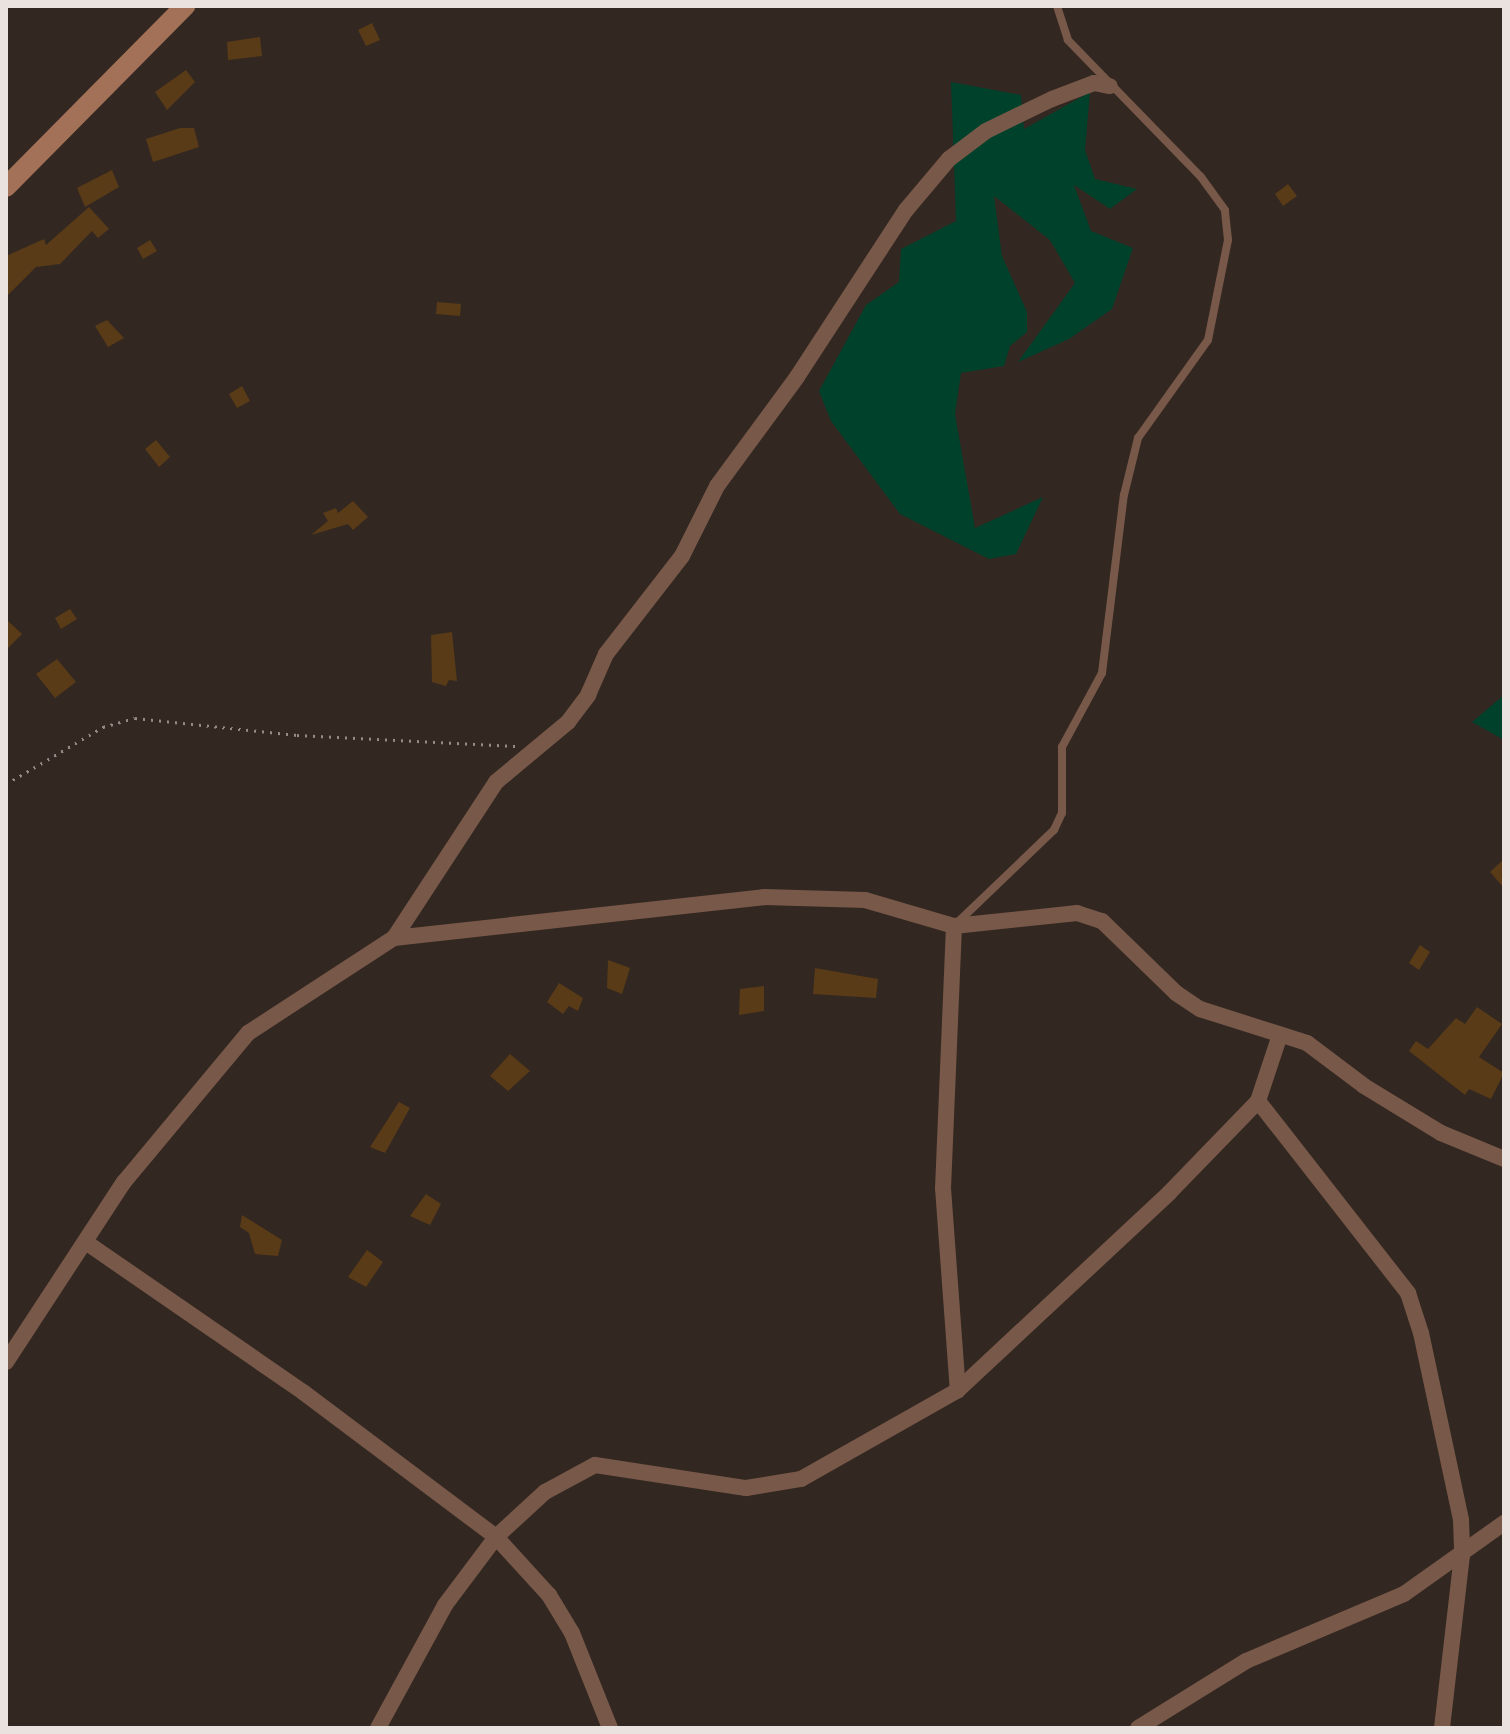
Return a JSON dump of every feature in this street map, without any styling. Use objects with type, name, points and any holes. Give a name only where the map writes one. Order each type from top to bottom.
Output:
[{"type":"main road","points":[[6,187],[185,6]]},
{"type":"street","points":[[6,1362],[134,1170],[248,1033],[394,938],[496,782],[568,722],[588,695],[606,654],[682,556],[717,486],[797,377],[906,210],[949,159],[986,131],[1052,99],[1094,83],[1110,86]]},
{"type":"street","points":[[394,938],[764,897],[865,900],[954,926],[1077,913],[1102,921],[1176,993],[1200,1009],[1307,1043],[1364,1086],[1441,1133],[1504,1159]]},
{"type":"street","points":[[954,926],[943,1188],[958,1390]]},
{"type":"street","points":[[378,1728],[445,1605],[496,1537],[545,1492],[595,1465],[746,1488],[801,1479],[958,1390],[1169,1193],[1258,1101],[1280,1035]]},
{"type":"street","points":[[1258,1101],[1408,1293],[1461,1520],[1462,1555],[1442,1728]]},
{"type":"street","points":[[87,1243],[303,1392],[496,1537],[549,1595],[572,1633],[610,1728]]},
{"type":"street","points":[[1138,1728],[1246,1661],[1404,1594],[1504,1523]]},
{"type":"lane","points":[[954,926],[1054,830],[1062,813],[1062,747],[1102,673],[1124,495],[1138,438],[1199,358],[1221,286],[1228,240],[1225,210],[1201,177],[1068,40],[1057,6]]},
{"type":"path","points":[[6,784],[103,727],[135,718],[297,735],[486,742],[535,749]]},
{"type":"green space","points":[[951,82],[1021,95],[1024,129],[1090,92],[1085,150],[1095,179],[1137,189],[1110,209],[1074,185],[1091,231],[1133,248],[1112,309],[1069,339],[1018,362],[1075,283],[1050,240],[994,196],[1002,256],[1027,312],[1027,332],[1010,346],[1004,366],[961,373],[955,414],[975,528],[1043,497],[1016,554],[989,559],[900,514],[831,421],[819,391],[866,305],[899,282],[901,249],[956,221]]},
{"type":"green space","points":[[1504,695],[1504,740],[1472,722]]},
{"type":"building","points":[[372,23],[380,40],[366,46],[358,30]]},
{"type":"building","points":[[260,37],[262,56],[228,60],[227,42]]},
{"type":"building","points":[[186,70],[195,82],[167,110],[155,92]]},
{"type":"building","points":[[180,128],[194,128],[199,147],[153,162],[146,139]]},
{"type":"building","points":[[112,170],[119,187],[85,207],[77,188]]},
{"type":"building","points":[[1288,184],[1297,196],[1283,206],[1275,194]]},
{"type":"building","points":[[89,207],[109,229],[98,238],[92,231],[60,264],[36,267],[6,297],[6,256],[44,239],[46,245]]},
{"type":"building","points":[[150,240],[157,251],[143,259],[137,248]]},
{"type":"building","points":[[437,302],[461,304],[460,316],[436,314]]},
{"type":"building","points":[[107,320],[124,338],[108,347],[95,326]]},
{"type":"building","points":[[242,386],[250,401],[237,408],[229,394]]},
{"type":"building","points":[[156,440],[170,457],[159,467],[145,449]]},
{"type":"building","points":[[353,501],[368,517],[353,530],[348,524],[311,535],[328,521],[323,513],[336,508],[338,513]]},
{"type":"building","points":[[70,609],[77,619],[61,629],[55,618]]},
{"type":"building","points":[[6,619],[22,634],[6,650]]},
{"type":"building","points":[[452,632],[457,681],[449,680],[446,686],[432,682],[431,635]]},
{"type":"building","points":[[57,659],[76,682],[55,698],[36,674]]},
{"type":"building","points":[[1504,859],[1504,888],[1490,872]]},
{"type":"building","points":[[1420,945],[1430,952],[1419,970],[1409,963]]},
{"type":"building","points":[[608,960],[630,968],[622,994],[607,988]]},
{"type":"building","points":[[815,968],[878,979],[876,998],[813,994]]},
{"type":"building","points":[[559,983],[583,998],[578,1011],[569,1006],[563,1014],[547,1002]]},
{"type":"building","points":[[764,986],[764,1011],[739,1015],[740,989]]},
{"type":"building","points":[[1477,1007],[1502,1024],[1479,1057],[1504,1073],[1491,1099],[1469,1089],[1465,1095],[1409,1051],[1416,1041],[1428,1049],[1456,1018],[1465,1024]]},
{"type":"building","points":[[510,1054],[530,1071],[508,1091],[490,1076]]},
{"type":"building","points":[[399,1102],[410,1108],[385,1153],[370,1147]]},
{"type":"building","points":[[426,1194],[441,1204],[430,1225],[410,1216]]},
{"type":"building","points":[[242,1215],[282,1240],[278,1256],[255,1254],[249,1233],[240,1227]]},
{"type":"building","points":[[367,1250],[383,1262],[366,1287],[348,1277]]}]
